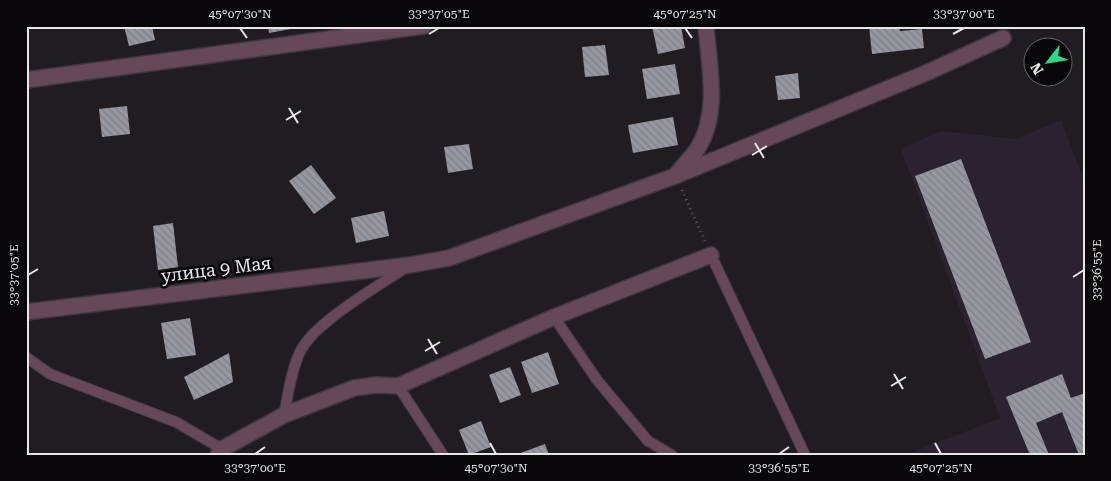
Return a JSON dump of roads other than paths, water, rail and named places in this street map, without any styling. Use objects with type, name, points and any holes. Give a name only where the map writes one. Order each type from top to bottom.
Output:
[{"type":"street","points":[[26,80],[424,26]]},
{"type":"street","points":[[675,176],[698,148],[708,126],[712,102],[706,26]]},
{"type":"street","name":"улица 9 Мая","points":[[26,312],[449,258],[675,176],[926,73],[1003,38]]},
{"type":"street","points":[[220,452],[284,415],[354,388],[376,385],[398,386],[554,317],[711,255]]},
{"type":"lane","points":[[711,255],[805,455]]},
{"type":"lane","points":[[284,415],[296,363],[300,351],[310,336],[324,324],[410,264]]},
{"type":"lane","points":[[554,317],[597,380],[648,441],[672,455]]},
{"type":"lane","points":[[26,357],[50,374],[176,422],[220,452]]},
{"type":"lane","points":[[398,386],[443,455]]}]
